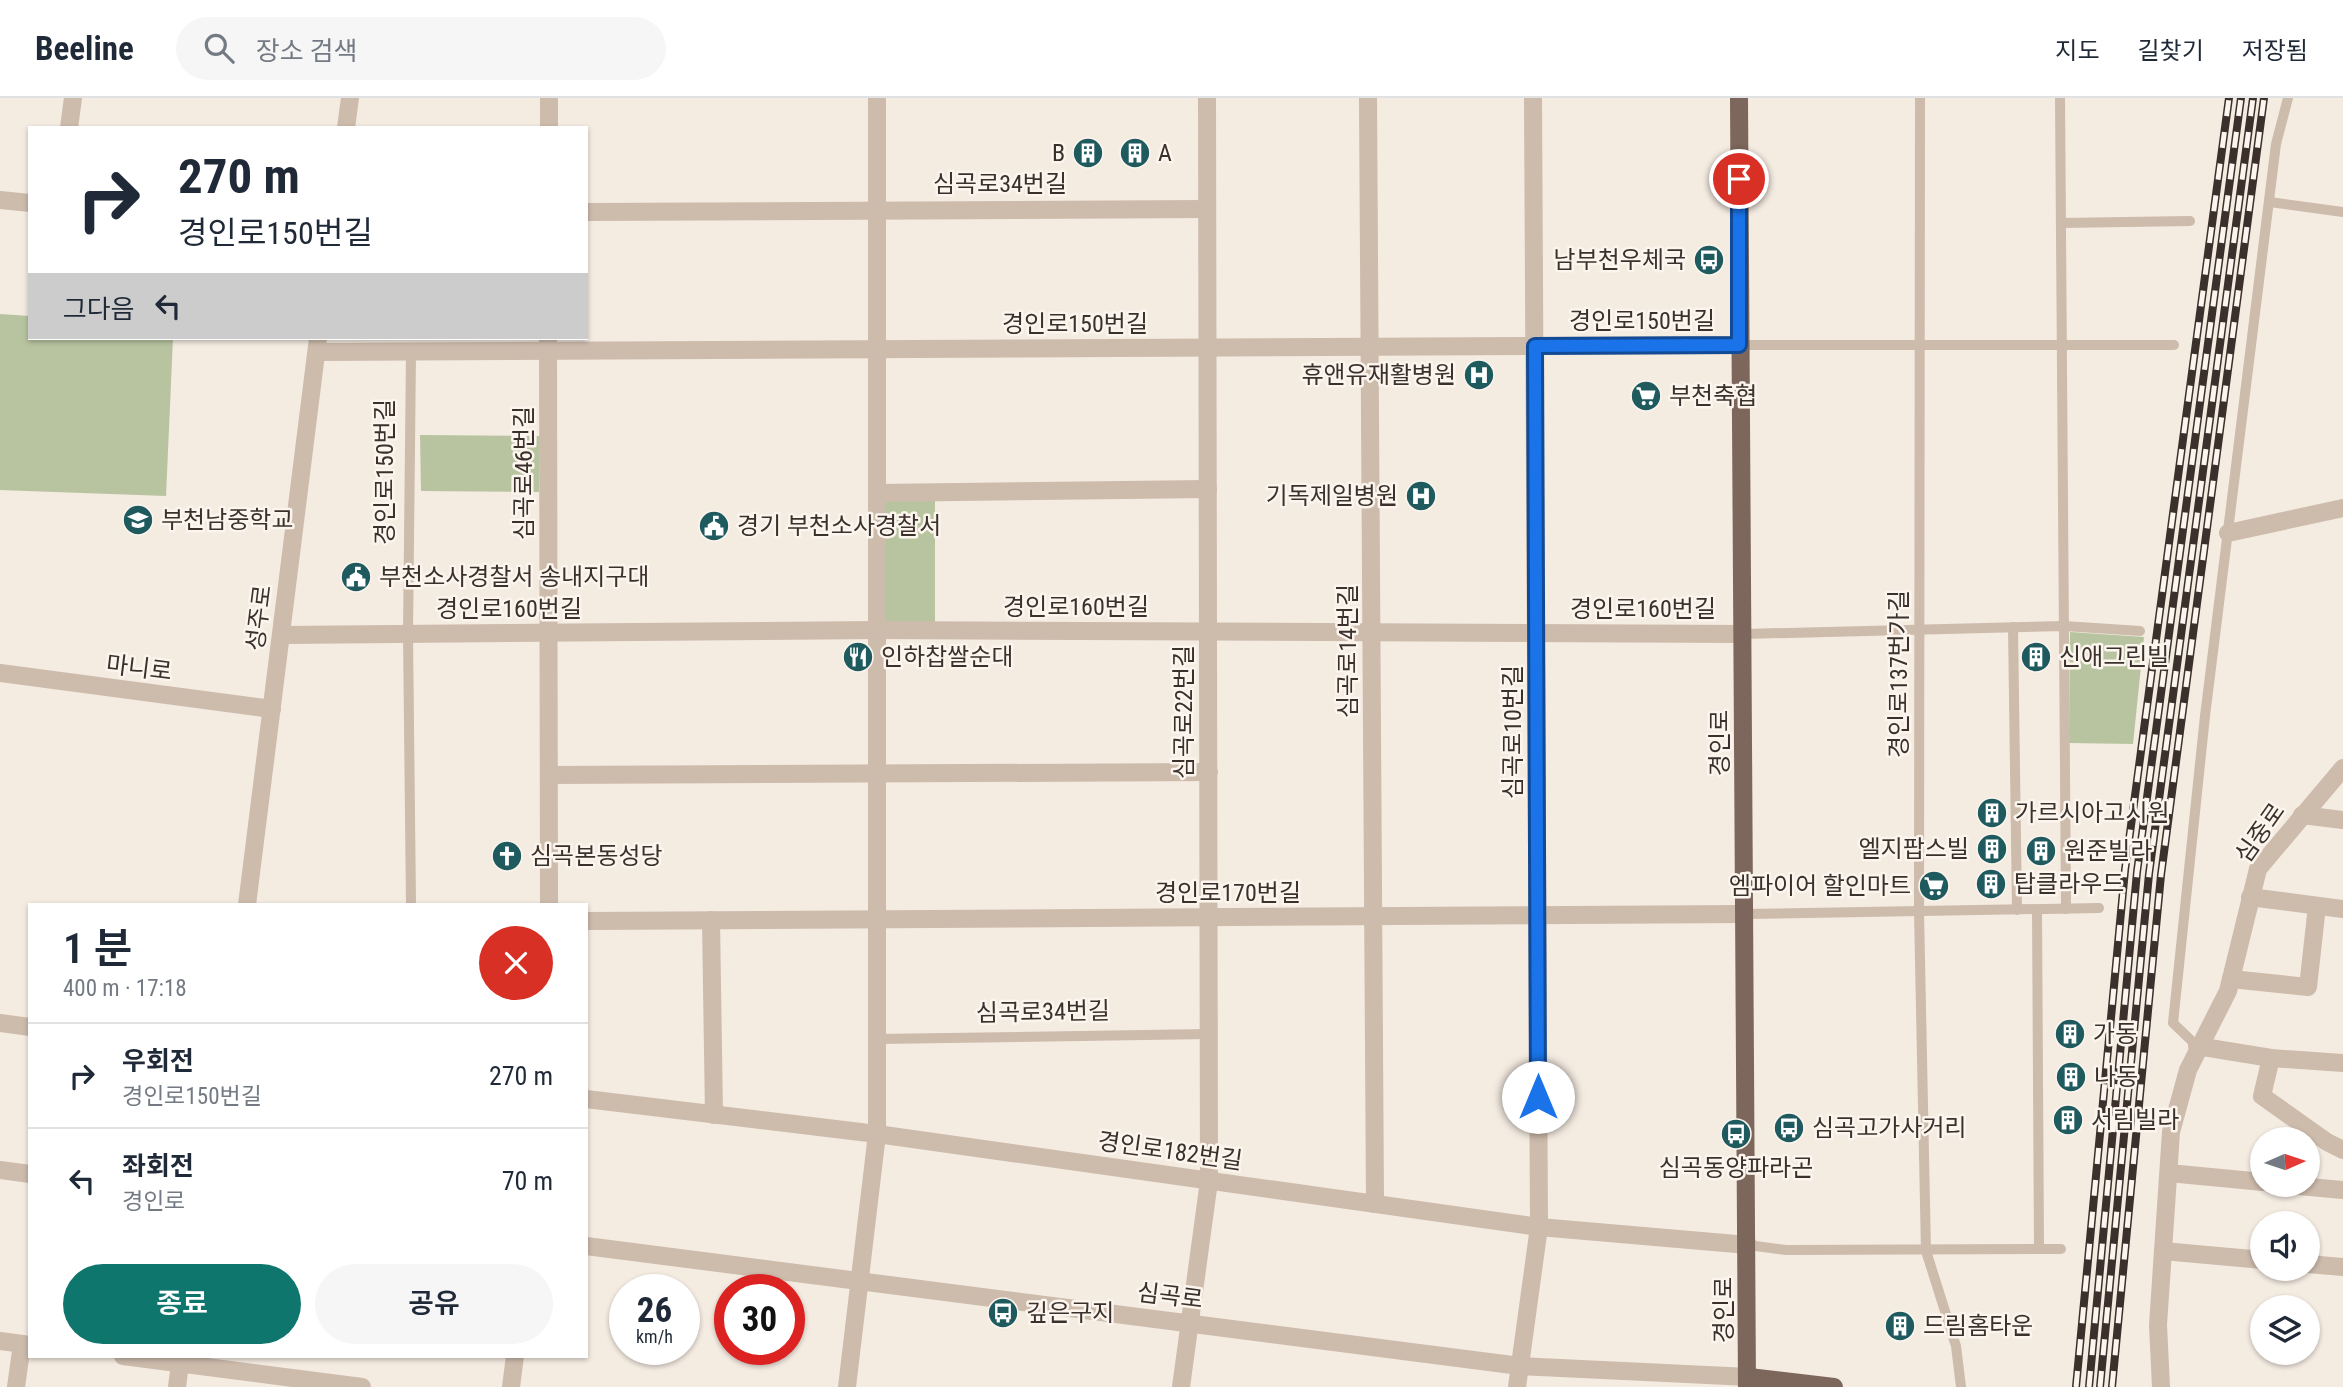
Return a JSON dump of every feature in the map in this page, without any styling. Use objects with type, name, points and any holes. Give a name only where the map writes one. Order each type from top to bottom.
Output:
[{"type":"main road","name":"경인로","points":[[1740,98],[1739,345],[1744,634],[1748,1382]]},
{"type":"main road","points":[[1748,1382],[1834,1387]]},
{"type":"street","points":[[69,126],[73,98]]},
{"type":"street","points":[[346,126],[351,98]]},
{"type":"street","points":[[549,98],[549,126]]},
{"type":"street","points":[[847,1387],[862,1280],[877,1134],[877,98]]},
{"type":"street","name":"심곡로22번길","points":[[1181,1387],[1209,1181],[1207,98]]},
{"type":"street","name":"심곡로14번길","points":[[1368,98],[1375,1204]]},
{"type":"street","name":"심곡로10번길","points":[[1517,1387],[1539,1227],[1533,98]]},
{"type":"street","points":[[0,200],[28,203]]},
{"type":"street","points":[[588,212],[878,209]]},
{"type":"street","name":"심곡로34번길","points":[[878,209],[1207,209]]},
{"type":"street","name":"경인로150번길","points":[[318,345],[411,352],[548,344],[878,350],[1739,345]]},
{"type":"street","name":"심곡로46번길","points":[[548,344],[549,903]]},
{"type":"street","name":"성주로","points":[[247,903],[318,345]]},
{"type":"street","points":[[878,493],[1208,489]]},
{"type":"street","points":[[2228,533],[2343,508]]},
{"type":"street","name":"경인로160번길","points":[[282,635],[878,630],[1744,634]]},
{"type":"street","name":"마니로","points":[[0,673],[272,709]]},
{"type":"street","name":"심중로","points":[[2161,1387],[2158,1325],[2171,1132],[2197,1046],[2228,991],[2258,869],[2343,768]]},
{"type":"street","points":[[549,775],[1209,772]]},
{"type":"street","points":[[2302,815],[2343,820]]},
{"type":"street","points":[[2250,897],[2343,909]]},
{"type":"street","points":[[2231,979],[2308,988],[2317,905]]},
{"type":"street","name":"경인로170번길","points":[[588,921],[1746,914]]},
{"type":"street","points":[[711,920],[714,1115]]},
{"type":"street","points":[[0,1023],[28,1027]]},
{"type":"street","points":[[2197,1046],[2271,1058],[2343,1063]]},
{"type":"street","points":[[2271,1058],[2262,1096],[2327,1142],[2343,1150]]},
{"type":"street","name":"경인로182번길","points":[[588,1099],[877,1134],[1539,1227],[1748,1245]]},
{"type":"street","points":[[0,1170],[28,1174]]},
{"type":"street","points":[[2169,1173],[2250,1181]]},
{"type":"street","points":[[2320,1188],[2343,1190]]},
{"type":"street","name":"심곡로","points":[[588,1246],[1520,1366],[1748,1382]]},
{"type":"street","points":[[2163,1251],[2250,1259]]},
{"type":"street","points":[[2320,1265],[2343,1267]]},
{"type":"street","points":[[0,1341],[26,1345],[16,1387]]},
{"type":"street","points":[[152,1358],[362,1387]]},
{"type":"street","points":[[511,1387],[515,1358]]},
{"type":"street","points":[[177,1387],[181,1360]]},
{"type":"lane","name":"경인로137번가길","points":[[1920,98],[1919,912],[1926,1251],[1956,1346],[1961,1387]]},
{"type":"lane","points":[[2060,98],[2066,909]]},
{"type":"lane","points":[[2197,1046],[2173,1023],[2205,716],[2276,145],[2288,98]]},
{"type":"lane","points":[[2270,202],[2343,212]]},
{"type":"lane","points":[[2061,223],[2190,221]]},
{"type":"lane","points":[[1739,345],[2174,345]]},
{"type":"lane","name":"경인로150번길","points":[[408,634],[411,352]]},
{"type":"lane","points":[[1744,634],[2064,626],[2140,631]]},
{"type":"lane","points":[[2013,627],[2017,910]]},
{"type":"lane","name":"경인로160번길","points":[[408,634],[411,903]]},
{"type":"lane","points":[[1746,914],[2099,908]]},
{"type":"lane","points":[[2037,909],[2039,1249]]},
{"type":"lane","name":"심곡로34번길","points":[[877,1039],[1209,1034]]},
{"type":"lane","points":[[1748,1245],[1786,1250],[2061,1249]]},
{"type":"green space","points":[[0,314],[28,316],[28,340],[173,340],[166,496],[0,490]]},
{"type":"green space","points":[[420,435],[540,436],[539,492],[421,491]]},
{"type":"green space","points":[[935,496],[935,622],[883,623],[884,498]]},
{"type":"green space","points":[[2070,632],[2144,637],[2133,744],[2069,743]]},
{"type":"railway","points":[[2076,1387],[2125,870],[2229,98]]},
{"type":"railway","points":[[2089,1387],[2137,872],[2241,98]]},
{"type":"railway","points":[[2100,1387],[2149,874],[2253,98]]},
{"type":"railway","points":[[2112,1387],[2161,875],[2264,98]]},
{"type":"place","name":"B","points":[[1088,153]]},
{"type":"place","name":"A","points":[[1135,153]]},
{"type":"place","name":"남부천우체국","points":[[1709,260]]},
{"type":"place","name":"휴앤유재활병원","points":[[1479,375]]},
{"type":"place","name":"부천축협","points":[[1646,396]]},
{"type":"place","name":"기독제일병원","points":[[1421,496]]},
{"type":"place","name":"부천남중학교","points":[[138,520]]},
{"type":"place","name":"경기 부천소사경찰서","points":[[714,526]]},
{"type":"place","name":"부천소사경찰서 송내지구대","points":[[356,577]]},
{"type":"place","name":"인하찹쌀순대","points":[[858,657]]},
{"type":"place","name":"신애그린빌","points":[[2036,657]]},
{"type":"place","name":"가르시아고시원","points":[[1992,813]]},
{"type":"place","name":"엘지팝스빌","points":[[1992,849]]},
{"type":"place","name":"원준빌라","points":[[2041,851]]},
{"type":"place","name":"심곡본동성당","points":[[507,856]]},
{"type":"place","name":"탑클라우드","points":[[1991,884]]},
{"type":"place","name":"엠파이어 할인마트","points":[[1934,886]]},
{"type":"place","name":"가동","points":[[2070,1034]]},
{"type":"place","name":"나동","points":[[2071,1077]]},
{"type":"place","name":"서림빌라","points":[[2068,1120]]},
{"type":"place","name":"심곡고가사거리","points":[[1789,1128]]},
{"type":"place","name":"심곡동양파라곤","points":[[1736,1134]]},
{"type":"place","name":"깊은구지","points":[[1003,1313]]},
{"type":"place","name":"드림홈타운","points":[[1900,1326]]},
{"type":"route","points":[[1538,1097],[1535,346],[1739,345],[1739,179]]}]
